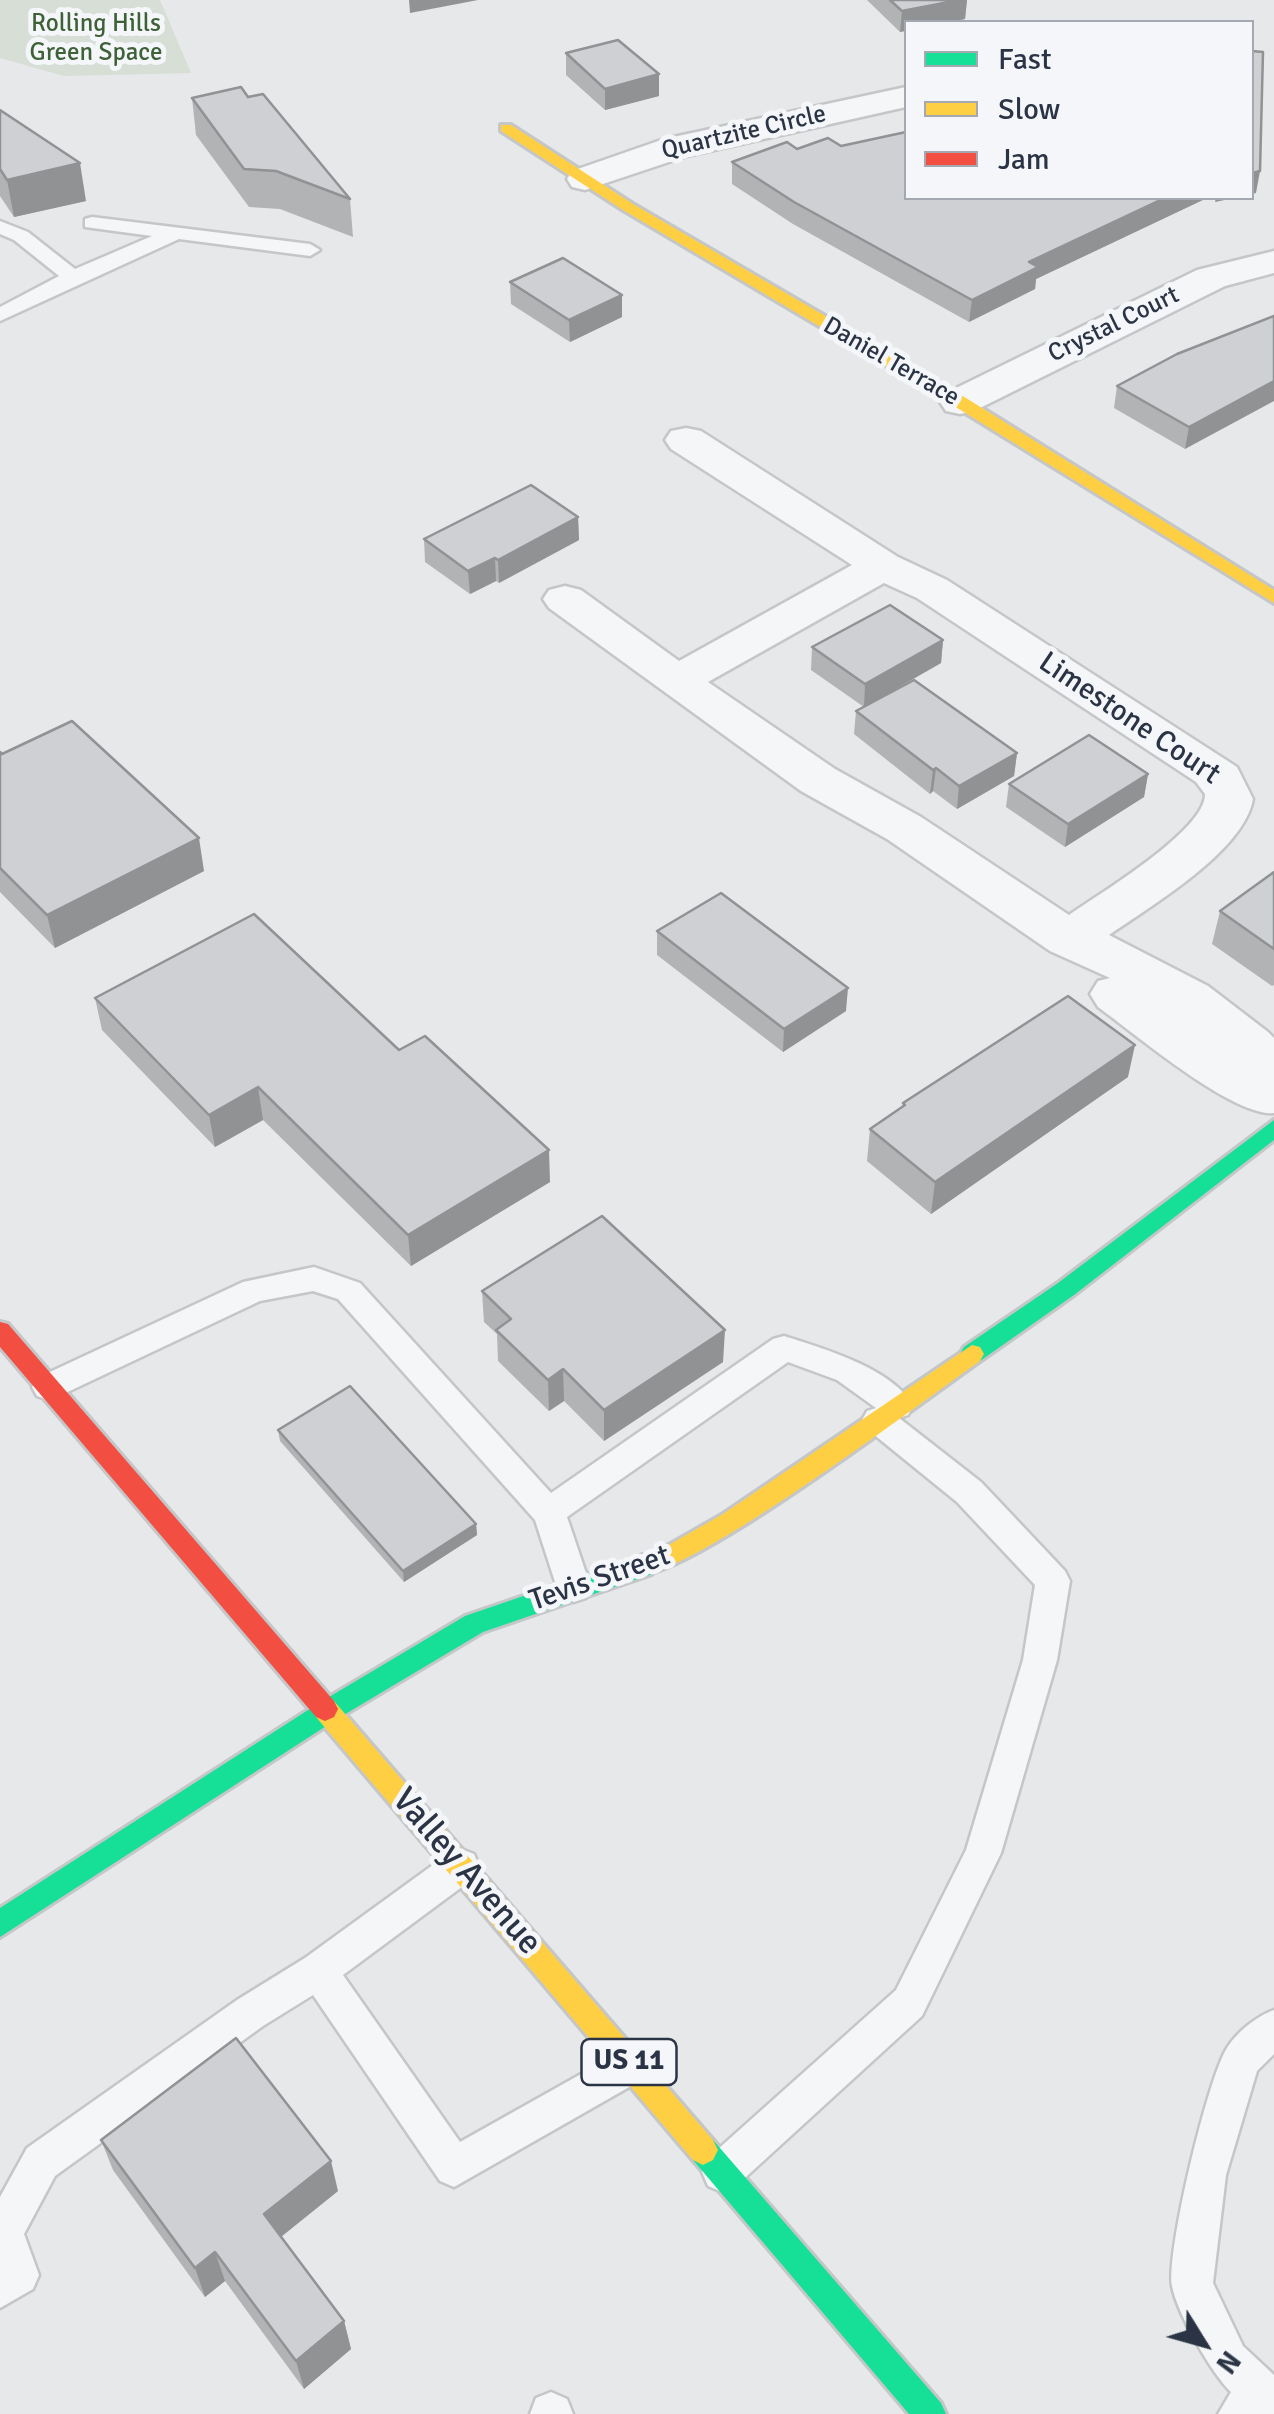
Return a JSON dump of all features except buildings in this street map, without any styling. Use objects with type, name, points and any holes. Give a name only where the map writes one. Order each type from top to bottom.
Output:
[{"type":"street","name":"Quartzite Circle","points":[[585,179],[677,146],[904,97]]},
{"type":"street","name":"Daniel Terrace","points":[[506,128],[960,402],[1274,598]]},
{"type":"street","name":"Crystal Court","points":[[960,402],[1197,285],[1274,262]]},
{"type":"street","name":"Limestone Court","points":[[686,440],[882,566],[932,589],[1213,770],[1228,786],[1229,804],[1224,818],[1165,871],[1068,939]]},
{"type":"street","points":[[678,680],[882,566]]},
{"type":"street","points":[[565,599],[817,779],[904,828],[1068,939],[1148,972],[1225,1026],[1264,1058],[1274,1073]]},
{"type":"street","points":[[1068,939],[1092,973],[1118,996],[1235,1080],[1274,1097]]},
{"type":"street","name":"Tevis Street","points":[[0,1924],[328,1711],[474,1624],[668,1558],[732,1521],[1066,1289],[1274,1128]]},
{"type":"street","name":"Valley Avenue","points":[[0,1331],[632,2064],[925,2412]]},
{"type":"lane","points":[[92,224],[310,250]]},
{"type":"lane","points":[[0,228],[21,236],[73,277]]},
{"type":"lane","points":[[0,315],[73,277],[177,233]]},
{"type":"lane","points":[[48,1387],[254,1290],[314,1279],[349,1291],[550,1514],[574,1588]]},
{"type":"lane","points":[[550,1514],[784,1348],[848,1370],[1053,1581],[1040,1660],[984,1853],[908,2003],[722,2172]]},
{"type":"lane","points":[[0,2288],[19,2275],[2,2232],[41,2162],[250,2014],[318,1972],[461,1866]]},
{"type":"lane","points":[[318,1972],[454,2167],[632,2064]]},
{"type":"lane","points":[[1258,2402],[1228,2361],[1192,2285],[1206,2175],[1241,2060],[1274,2028]]},
{"type":"green space","name":"Rolling Hills Green Space","points":[[0,0],[160,0],[191,73],[64,76],[0,58]]},
{"type":"traffic: fast","points":[[972,1354],[1066,1289],[1274,1128]]},
{"type":"traffic: fast","points":[[0,1924],[328,1711],[474,1624],[643,1566]]},
{"type":"traffic: fast","points":[[703,2150],[930,2414]]},
{"type":"traffic: slow","points":[[506,128],[628,207],[960,402],[1274,598]]},
{"type":"traffic: slow","points":[[643,1566],[668,1558],[732,1521],[972,1354]]},
{"type":"traffic: slow","points":[[325,1709],[703,2150]]},
{"type":"traffic: jam","points":[[0,1331],[325,1709]]}]
